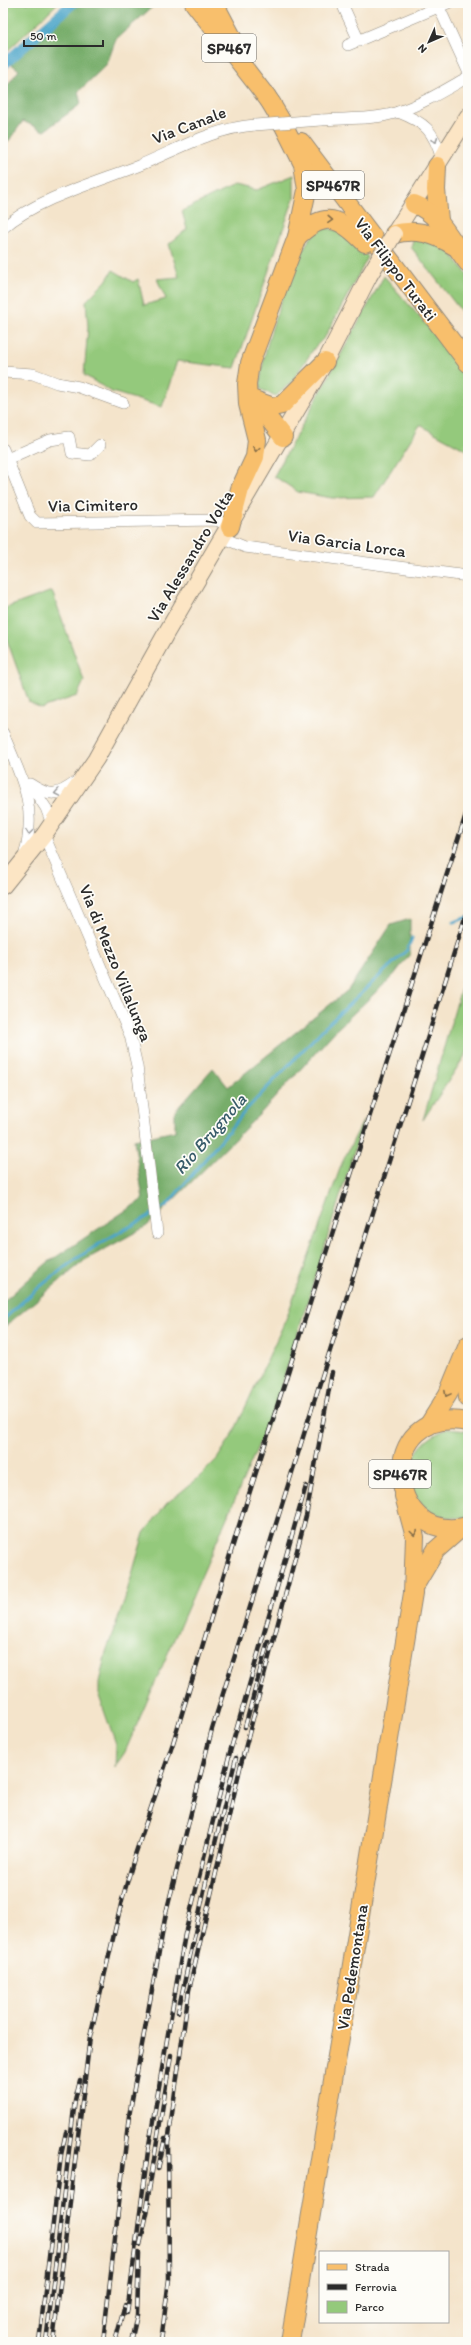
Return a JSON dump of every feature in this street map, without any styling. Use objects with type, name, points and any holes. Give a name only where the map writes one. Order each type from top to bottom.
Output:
[{"type":"main road","name":"Via Filippo Turati","points":[[194,3],[265,94],[468,363]]},
{"type":"main road","points":[[214,3],[282,122],[306,172],[306,200],[297,237],[254,350],[247,384],[253,407],[257,440],[255,457],[240,489],[226,533]]},
{"type":"main road","points":[[394,234],[468,116]]},
{"type":"main road","points":[[439,162],[436,190],[439,228]]},
{"type":"main road","points":[[414,204],[426,223],[439,228],[468,263]]},
{"type":"main road","points":[[297,237],[316,222],[335,220],[351,229],[402,277]]},
{"type":"main road","points":[[394,234],[439,228]]},
{"type":"main road","name":"Via Alessandro Volta","points":[[3,886],[22,864],[48,829],[96,759],[163,638],[283,437],[325,362],[369,276],[394,234]]},
{"type":"main road","points":[[253,407],[273,407],[282,405],[325,362]]},
{"type":"main road","points":[[253,407],[283,437]]},
{"type":"main road","name":"SP467R","points":[[466,1352],[468,1398]]},
{"type":"main road","name":"SP467R","points":[[465,1527],[444,1527],[428,1521],[414,1510],[404,1496],[400,1483],[400,1470],[408,1444],[428,1426],[448,1394],[466,1352]]},
{"type":"main road","name":"SP467R","points":[[428,1426],[442,1421],[458,1420],[468,1422]]},
{"type":"main road","points":[[404,1496],[415,1537],[413,1593]]},
{"type":"main road","points":[[413,1593],[419,1576],[436,1550],[465,1527]]},
{"type":"main road","name":"Via Pedemontana","points":[[290,2342],[413,1593]]},
{"type":"street","points":[[348,45],[441,4],[468,71]]},
{"type":"street","points":[[344,8],[358,41]]},
{"type":"street","name":"Via Canale","points":[[3,228],[18,216],[51,200],[141,165],[214,132],[234,126],[363,118],[398,112],[425,100],[468,77]]},
{"type":"street","points":[[422,122],[425,100]]},
{"type":"street","points":[[398,112],[422,122],[432,134],[439,162]]},
{"type":"street","points":[[3,372],[34,374],[57,383],[79,387],[123,403]]},
{"type":"street","points":[[5,454],[56,439],[69,437],[72,453],[90,455],[100,445]]},
{"type":"street","name":"Via Cimitero","points":[[5,454],[30,516],[37,522],[217,520],[226,533]]},
{"type":"street","name":"Via Garcia Lorca","points":[[226,533],[245,547],[468,576]]},
{"type":"street","points":[[3,733],[6,750],[20,773],[30,784],[51,794],[62,793],[77,782],[96,759]]},
{"type":"street","points":[[20,773],[28,800],[31,820],[29,838],[22,864]]},
{"type":"street","name":"Via di Mezzo Villalunga","points":[[30,784],[46,808],[48,829],[130,1035],[137,1066],[152,1203],[157,1233]]},
{"type":"street","points":[[28,800],[48,829]]},
{"type":"green space","points":[[3,3],[58,3],[3,55]]},
{"type":"green space","points":[[79,3],[157,3],[116,39],[107,64],[78,92],[81,104],[44,131],[23,121],[3,149],[3,91],[19,70],[10,63]]},
{"type":"green space","points":[[294,175],[294,198],[235,368],[177,361],[162,407],[112,392],[84,375],[88,327],[86,301],[106,281],[113,270],[133,282],[138,279],[144,305],[166,299],[157,279],[179,277],[169,244],[187,229],[182,211],[235,185],[257,190]]},
{"type":"green space","points":[[320,227],[346,232],[368,257],[325,337],[315,347],[292,381],[276,396],[260,389],[261,373],[265,355],[276,316],[290,278],[308,242]]},
{"type":"green space","points":[[414,236],[445,246],[468,275],[468,320],[411,247]]},
{"type":"green space","points":[[384,276],[468,373],[468,451],[420,425],[374,497],[332,498],[298,492],[274,476]]},
{"type":"green space","points":[[52,591],[84,681],[77,696],[41,708],[29,702],[6,637],[3,638],[3,609]]},
{"type":"green space","points":[[410,919],[410,954],[394,975],[337,1029],[259,1115],[147,1226],[85,1260],[3,1328],[3,1302],[47,1263],[143,1199],[134,1140],[175,1131],[175,1111],[213,1068],[228,1087],[348,990],[391,925]]},
{"type":"green space","points":[[468,964],[468,1051],[423,1120]]},
{"type":"green space","points":[[364,1119],[275,1407],[125,1752],[115,1767],[116,1745],[99,1696],[99,1682],[106,1652],[123,1605],[144,1533],[167,1503],[196,1480],[217,1459],[233,1434],[286,1319],[342,1163]]},
{"type":"green space","points":[[447,1429],[468,1431],[468,1517],[447,1517],[430,1511],[418,1500],[411,1485],[410,1470],[416,1454],[428,1440]]},
{"type":"waterway","points":[[3,65],[73,3]]},
{"type":"waterway","name":"Rio Brugnola","points":[[454,922],[468,917]]},
{"type":"waterway","name":"Rio Brugnola","points":[[156,1211],[167,1205],[246,1110],[324,1028],[407,950],[412,938]]},
{"type":"waterway","name":"Rio Brugnola","points":[[3,1320],[36,1290],[71,1262],[152,1214]]},
{"type":"railway","points":[[53,2342],[90,2037],[122,1900],[135,1855],[173,1743],[236,1535],[468,808]]},
{"type":"railway","points":[[103,2342],[129,2116],[166,1913],[212,1729],[468,908]]},
{"type":"railway","points":[[161,2342],[169,2279],[168,2143],[189,1990],[241,1764],[306,1516],[332,1372]]},
{"type":"railway","points":[[127,2313],[148,2151],[185,1934],[230,1752],[306,1486]]},
{"type":"railway","points":[[245,1727],[268,1641]]},
{"type":"railway","points":[[178,2012],[209,1868],[236,1758]]},
{"type":"railway","points":[[146,2209],[171,2055]]},
{"type":"railway","points":[[46,2342],[75,2100],[80,2080]]},
{"type":"railway","points":[[39,2342],[61,2155],[66,2132]]},
{"type":"railway","points":[[158,2169],[165,2138]]},
{"type":"railway","points":[[140,2245],[149,2204]]},
{"type":"railway","points":[[131,2342],[137,2315],[139,2253]]},
{"type":"railway","points":[[115,2342],[125,2305]]}]
